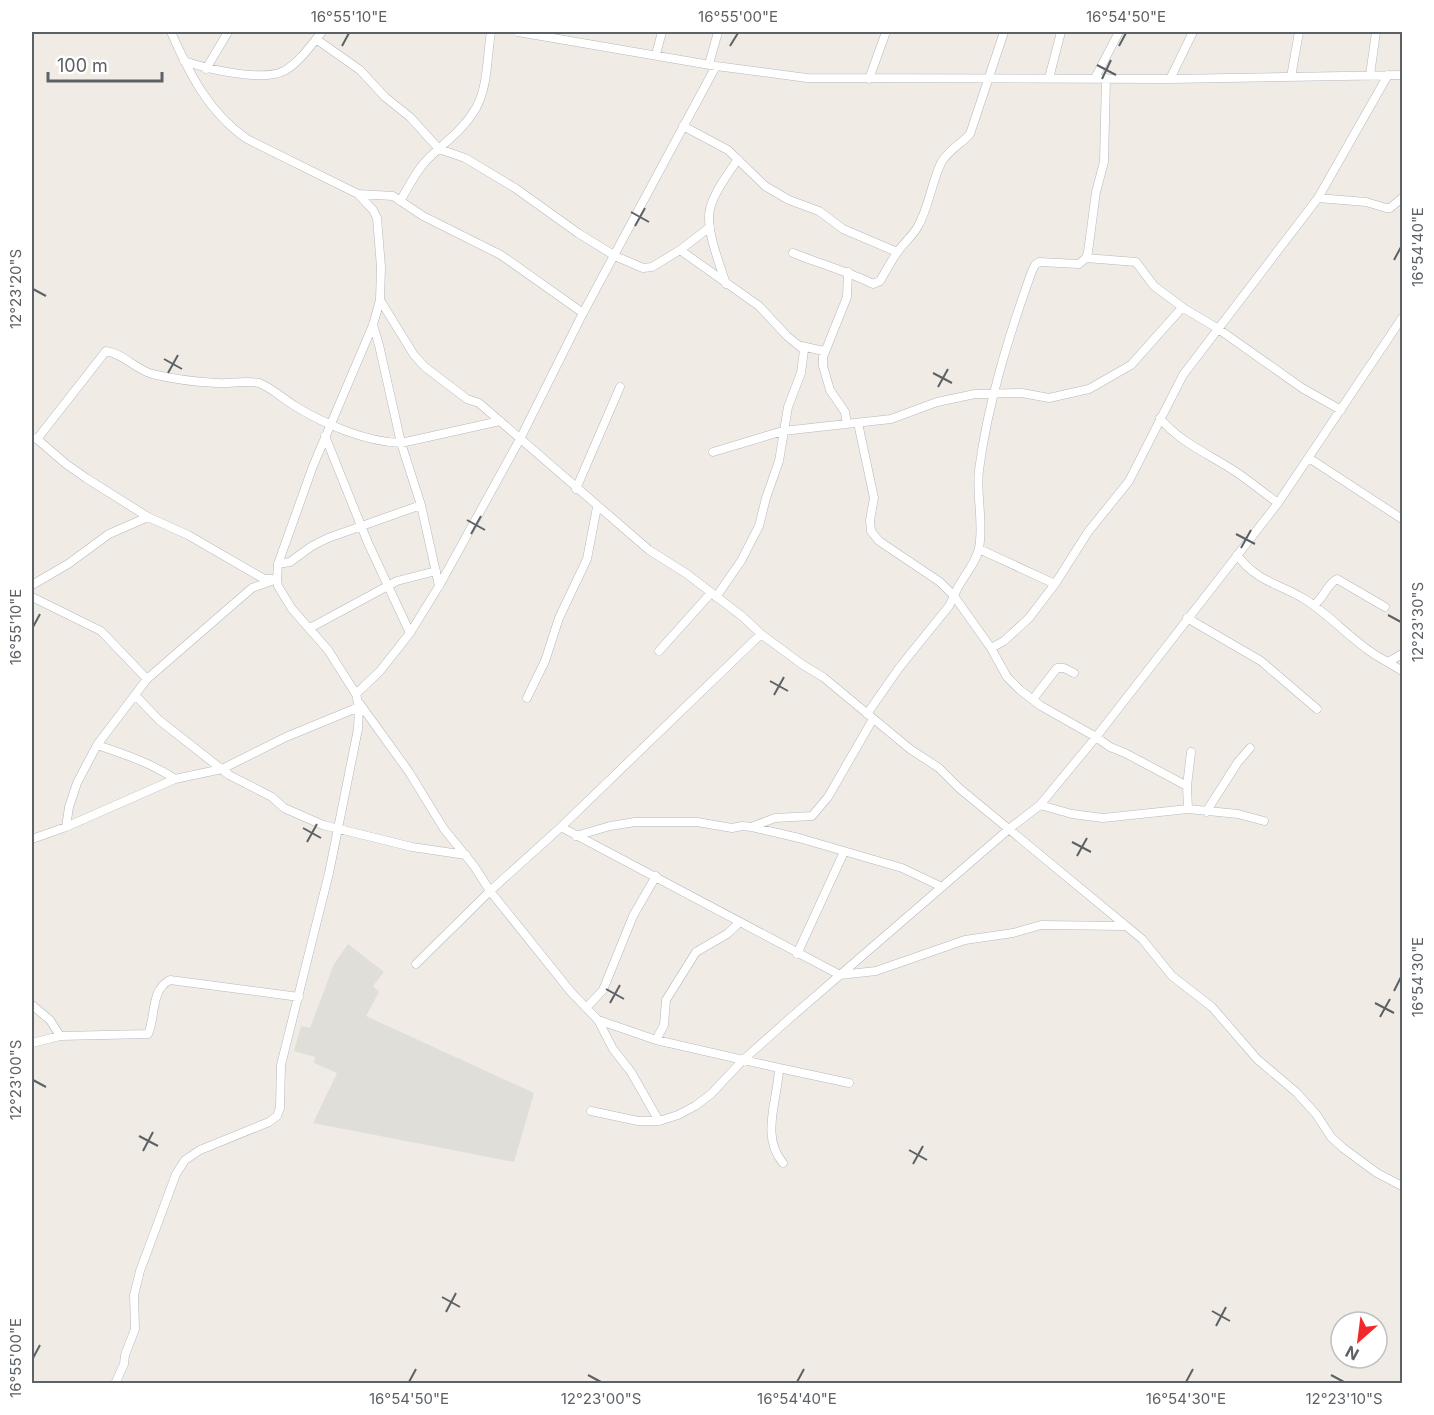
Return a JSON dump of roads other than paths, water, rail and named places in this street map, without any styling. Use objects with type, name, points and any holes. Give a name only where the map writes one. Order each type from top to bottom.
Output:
[{"type":"street","points":[[171,32],[184,61],[216,114],[247,140],[358,194],[393,196],[423,216],[501,255],[583,313]]},
{"type":"street","points":[[206,69],[228,32]]},
{"type":"street","points":[[184,61],[206,69],[270,75],[283,72],[294,64],[322,32]]},
{"type":"street","points":[[400,201],[424,163],[464,126],[477,107],[484,81],[491,32]]},
{"type":"street","points":[[518,32],[712,65],[807,78],[989,80],[1402,75]]},
{"type":"street","points":[[656,54],[662,32]]},
{"type":"street","points":[[356,694],[380,671],[410,633],[439,586],[520,439],[583,313],[683,126],[712,65],[718,32]]},
{"type":"street","points":[[869,79],[886,32]]},
{"type":"street","points":[[793,253],[877,284],[897,252],[917,227],[941,163],[948,152],[970,134],[1004,32]]},
{"type":"street","points":[[1049,78],[1061,32]]},
{"type":"street","points":[[1095,78],[1119,32]]},
{"type":"street","points":[[1170,79],[1192,32]]},
{"type":"street","points":[[1291,77],[1299,32]]},
{"type":"street","points":[[1370,75],[1376,32]]},
{"type":"street","points":[[316,39],[360,70],[440,149],[465,158],[515,188],[615,256],[643,268],[652,267],[680,250],[710,227]]},
{"type":"street","points":[[991,648],[1029,618],[1055,584],[1088,532],[1129,482],[1183,375],[1318,198],[1388,75]]},
{"type":"street","points":[[752,827],[775,818],[812,816],[828,797],[870,716],[899,668],[949,606],[979,549],[979,472],[994,393],[1009,337],[1035,265],[1046,262],[1079,264],[1086,258],[1096,192],[1104,162],[1106,78]]},
{"type":"street","points":[[683,126],[728,150],[765,186],[789,200],[819,211],[843,229],[897,252]]},
{"type":"street","points":[[726,284],[710,227],[710,208],[738,159]]},
{"type":"street","points":[[115,1383],[124,1364],[135,1329],[134,1295],[140,1271],[176,1174],[185,1160],[200,1150],[269,1122],[280,1108],[281,1065],[329,873],[358,729],[359,705],[356,694],[328,650],[292,609],[278,586],[277,579],[278,564],[331,423],[373,325],[380,300],[381,267],[377,218],[358,194]]},
{"type":"street","points":[[1318,198],[1366,202],[1386,208],[1390,208],[1402,198]]},
{"type":"street","points":[[680,250],[759,306],[792,341],[801,346],[824,351]]},
{"type":"street","points":[[1086,258],[1136,262],[1154,286],[1185,309],[1217,328],[1302,388],[1341,411]]},
{"type":"street","points":[[847,424],[845,412],[830,390],[823,366],[824,351],[847,297],[848,272]]},
{"type":"street","points":[[380,300],[414,355],[425,367],[467,399],[479,403],[576,489],[650,550],[680,569],[750,623],[760,634],[823,677],[939,768],[1142,939],[1172,976],[1220,1015],[1257,1059],[1296,1092],[1316,1114],[1331,1137],[1377,1173],[1402,1186]]},
{"type":"street","points":[[712,452],[783,431],[891,419],[937,402],[975,394],[1022,393],[1048,398],[1089,389],[1131,365],[1180,310],[1185,309]]},
{"type":"street","points":[[591,1111],[638,1121],[659,1120],[695,1106],[711,1094],[743,1060],[840,975],[1040,805],[1096,737],[1278,503],[1402,318]]},
{"type":"street","points":[[373,325],[401,443],[421,505],[439,586]]},
{"type":"street","points":[[659,651],[713,595],[741,561],[759,526],[778,461],[788,407],[801,373],[804,350],[801,346]]},
{"type":"street","points":[[277,579],[264,579],[188,535],[148,517],[79,474],[34,439],[106,351],[120,355],[142,370],[160,375],[218,383],[248,381],[259,383],[294,405],[331,423],[366,438],[385,443],[401,443],[500,422]]},
{"type":"street","points":[[576,489],[620,387]]},
{"type":"street","points":[[1160,418],[1167,427],[1182,438],[1238,473],[1278,503]]},
{"type":"street","points":[[858,423],[862,452],[873,490],[871,531],[879,541],[940,582],[954,596],[991,648],[1007,677],[1041,706],[1110,747],[1187,786]]},
{"type":"street","points":[[326,436],[387,586],[410,633]]},
{"type":"street","points":[[1309,458],[1402,518]]},
{"type":"street","points":[[278,564],[290,562],[328,538],[421,505]]},
{"type":"street","points":[[527,699],[587,559],[597,507]]},
{"type":"street","points":[[32,585],[68,564],[109,534],[148,517]]},
{"type":"street","points":[[979,549],[1055,584]]},
{"type":"street","points":[[1237,555],[1252,572],[1304,598],[1371,652],[1402,671]]},
{"type":"street","points":[[310,628],[397,580],[436,571]]},
{"type":"street","points":[[66,827],[69,807],[77,783],[97,745],[147,679],[252,588],[277,579]]},
{"type":"street","points":[[1314,605],[1321,599],[1333,580],[1337,579],[1385,607]]},
{"type":"street","points":[[32,597],[101,631],[117,645],[147,679]]},
{"type":"street","points":[[1187,618],[1260,661],[1317,709]]},
{"type":"street","points":[[416,964],[760,634]]},
{"type":"street","points":[[1388,662],[1402,654]]},
{"type":"street","points":[[1033,699],[1057,668],[1064,668],[1074,674]]},
{"type":"street","points":[[135,695],[159,720],[222,769],[246,785],[272,797],[284,807],[323,825],[431,851],[466,855]]},
{"type":"street","points":[[32,839],[66,827],[175,779],[222,769],[286,737],[359,705]]},
{"type":"street","points":[[359,705],[409,772],[444,829],[466,855],[490,891],[598,1020],[613,1049],[631,1072],[659,1120]]},
{"type":"street","points":[[97,745],[141,760],[175,779]]},
{"type":"street","points":[[1206,812],[1238,762],[1250,748]]},
{"type":"street","points":[[1188,809],[1187,786],[1191,752]]},
{"type":"street","points":[[1040,805],[1072,814],[1103,818],[1188,809],[1238,814],[1264,821]]},
{"type":"street","points":[[576,836],[609,826],[635,822],[697,822],[732,828],[752,827],[902,868],[942,887]]},
{"type":"street","points":[[561,827],[840,975],[876,970],[965,940],[1013,933],[1034,927],[1059,924],[1124,926]]},
{"type":"street","points":[[797,954],[844,852]]},
{"type":"street","points":[[586,1008],[603,990],[633,916],[656,876]]},
{"type":"street","points":[[656,1040],[664,1025],[666,1000],[696,952],[727,934],[739,923]]},
{"type":"street","points":[[32,1050],[35,1042],[60,1036],[148,1034],[157,995],[160,988],[170,980],[299,997]]},
{"type":"street","points":[[32,1005],[51,1020],[60,1036]]},
{"type":"street","points":[[598,1020],[656,1040],[849,1083]]},
{"type":"street","points":[[779,1068],[771,1140],[775,1154],[783,1163]]}]
